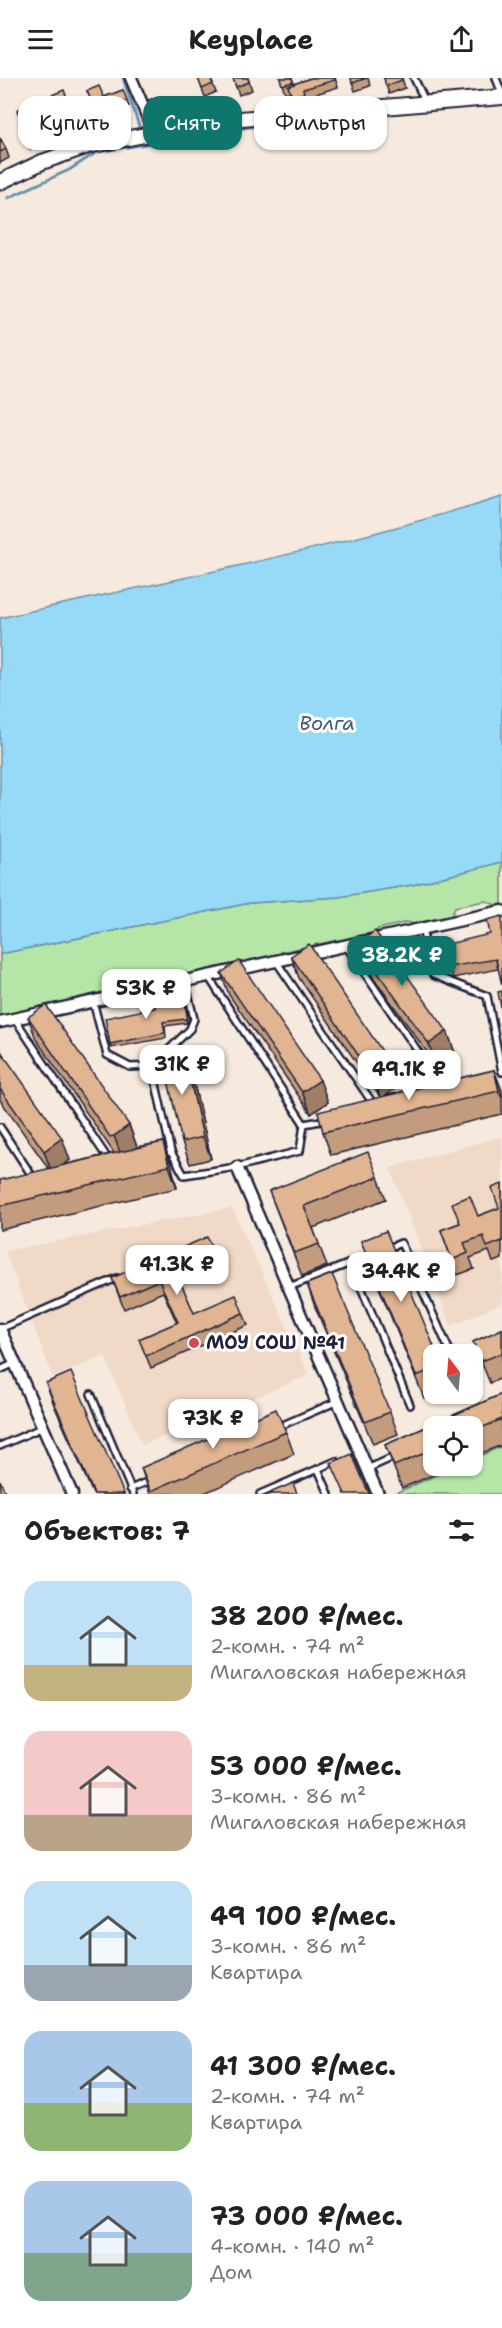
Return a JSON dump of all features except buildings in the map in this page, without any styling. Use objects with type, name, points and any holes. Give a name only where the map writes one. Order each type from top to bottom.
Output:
[{"type":"street","points":[[131,78],[143,106]]},
{"type":"street","points":[[242,119],[502,96]]},
{"type":"street","points":[[0,182],[78,149],[143,134]]},
{"type":"street","points":[[0,1022],[502,911]]},
{"type":"street","points":[[237,1167],[339,1401],[355,1453],[367,1469],[378,1494]]},
{"type":"street","points":[[0,1329],[72,1494]]},
{"type":"lane","points":[[414,78],[426,104]]},
{"type":"lane","points":[[496,78],[502,96]]},
{"type":"lane","points":[[422,929],[433,975],[487,996],[502,1072]]},
{"type":"lane","points":[[346,946],[446,1092],[434,1095]]},
{"type":"lane","points":[[276,961],[377,1108],[366,1111]]},
{"type":"lane","points":[[152,1066],[171,1152],[184,1176],[237,1167],[300,1151],[304,1124],[208,976]]},
{"type":"lane","points":[[93,1001],[107,1055],[130,1067],[152,1066],[190,1029],[194,1019],[185,981]]},
{"type":"lane","points":[[15,1019],[112,1166]]},
{"type":"lane","points":[[304,1124],[335,1118]]},
{"type":"lane","points":[[0,1127],[37,1183],[27,1185]]},
{"type":"lane","points":[[151,1157],[171,1152]]},
{"type":"lane","points":[[289,1287],[401,1243],[446,1344]]},
{"type":"lane","points":[[351,1263],[410,1405]]},
{"type":"lane","points":[[0,1329],[127,1274]]},
{"type":"lane","points":[[483,1357],[492,1353]]},
{"type":"lane","points":[[0,1370],[15,1363]]},
{"type":"lane","points":[[90,1394],[131,1491],[163,1475]]},
{"type":"lane","points":[[273,1429],[339,1401]]},
{"type":"lane","points":[[0,1446],[43,1427]]},
{"type":"lane","points":[[367,1469],[400,1454]]},
{"type":"lane","points":[[260,1494],[339,1460]]},
{"type":"lane","points":[[318,1469],[329,1494]]},
{"type":"shaded area","points":[[502,1136],[502,1303],[451,1326],[390,1168]]},
{"type":"shaded area","points":[[232,1208],[309,1375],[142,1445],[105,1356],[53,1377],[5,1251]]},
{"type":"green space","points":[[502,862],[502,907],[485,901],[455,907],[450,919],[416,925],[408,922],[378,929],[371,937],[348,942],[338,940],[281,952],[277,957],[190,976],[181,970],[148,978],[141,983],[0,1016],[0,954],[250,903],[338,897],[412,885]]},
{"type":"green space","points":[[502,1446],[502,1494],[393,1494],[435,1476],[483,1476],[483,1455]]},
{"type":"water","name":"Волга","points":[[502,496],[502,862],[412,885],[338,897],[250,903],[0,954],[0,618],[315,548]]},
{"type":"waterway","points":[[123,78],[139,126]]},
{"type":"waterway","points":[[8,198],[69,170],[97,152],[254,127]]},
{"type":"place","name":"МОУ СОШ №41","points":[[194,1343]]}]
